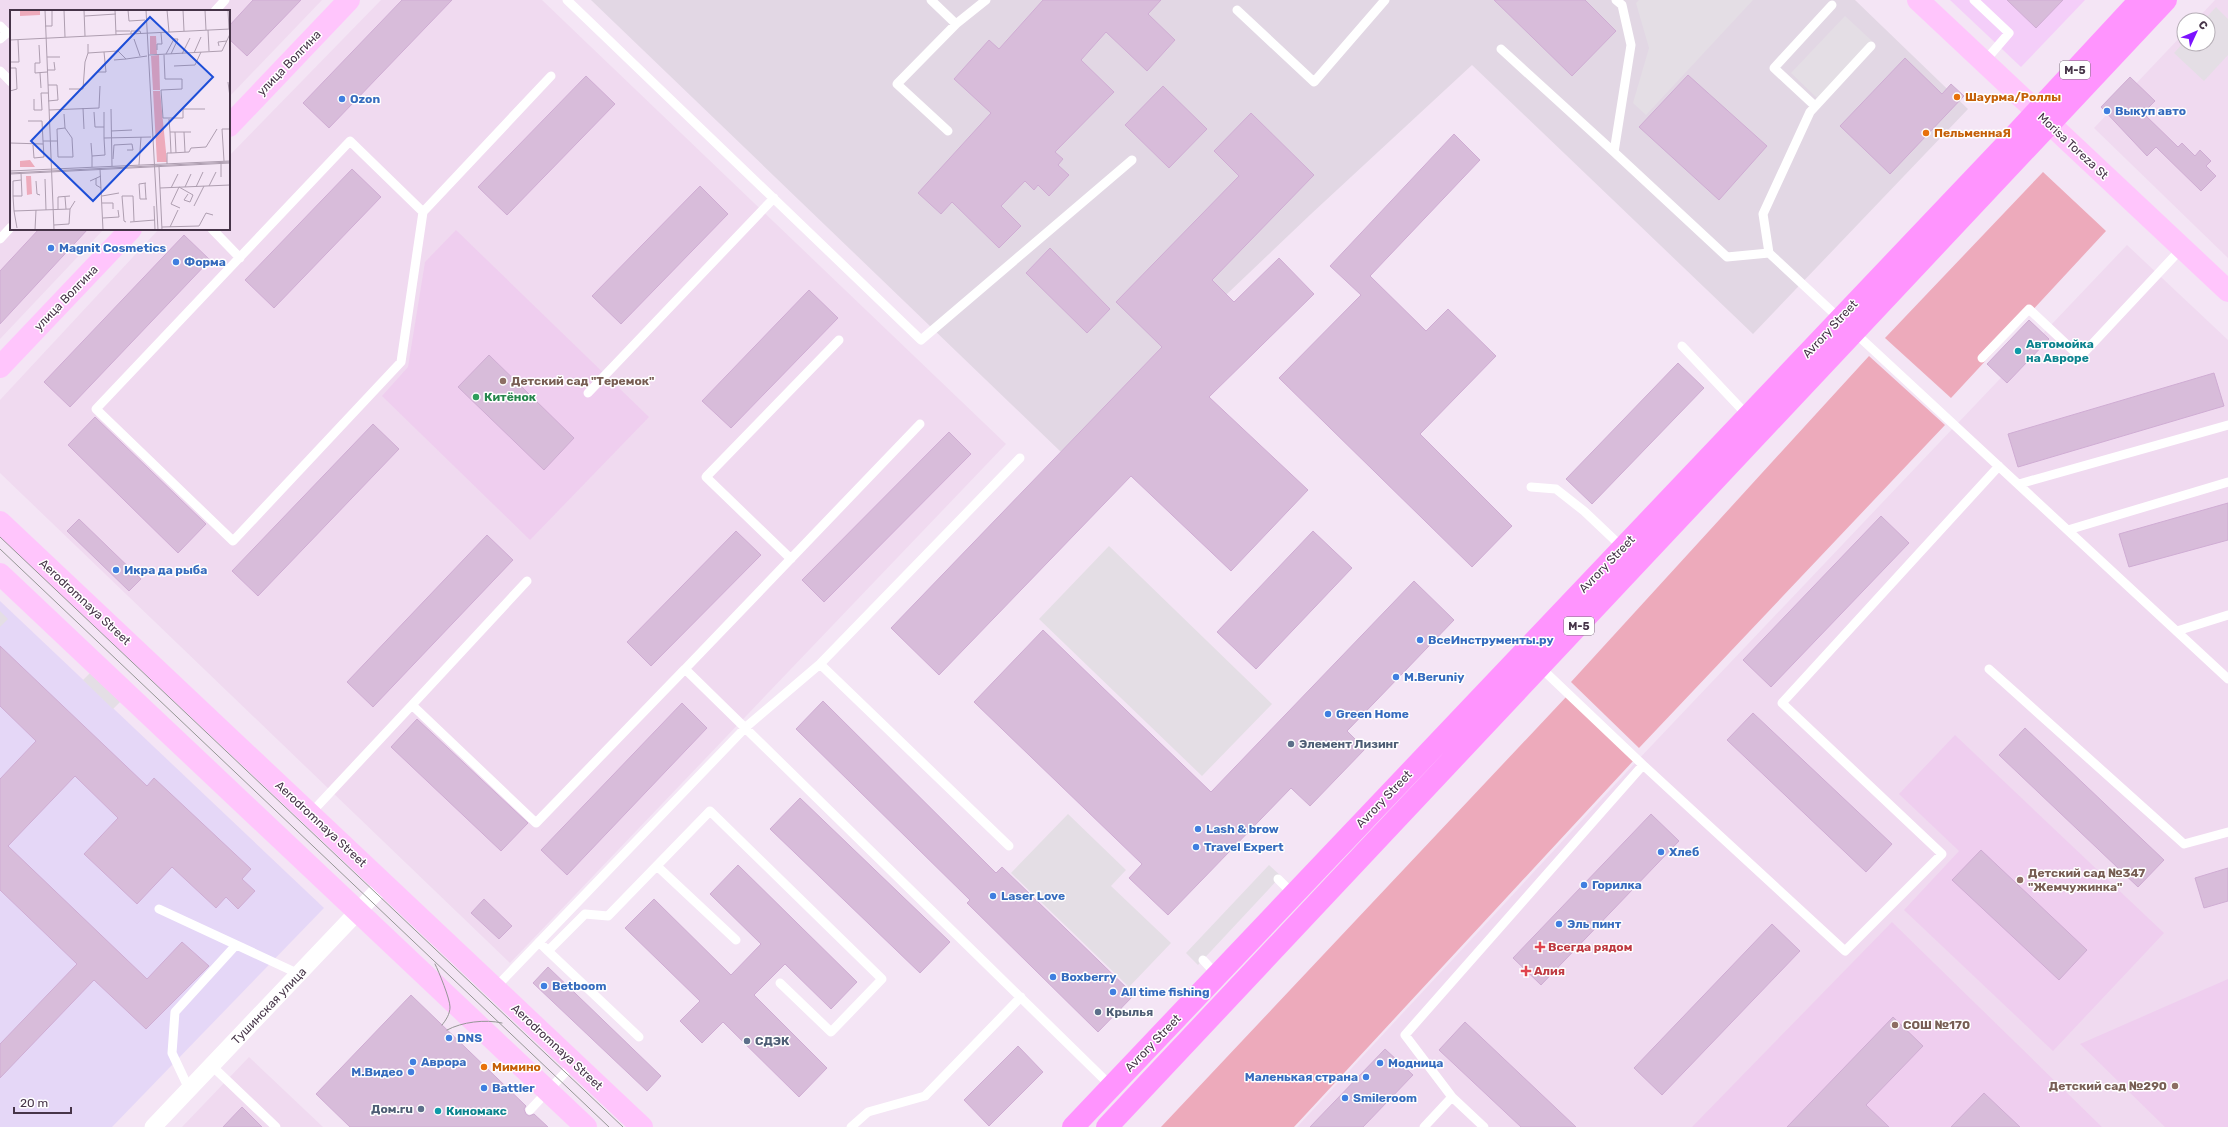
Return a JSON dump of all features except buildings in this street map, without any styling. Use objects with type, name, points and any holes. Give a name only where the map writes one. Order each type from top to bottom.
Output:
[{"type":"main road","name":"улица Волгина","points":[[230,125],[349,0]]},
{"type":"main road","name":"Morisa Toreza St","points":[[1918,0],[2228,291]]},
{"type":"main road","name":"Avrory Street","points":[[2043,118],[2140,0]]},
{"type":"main road","name":"Avrory Street","points":[[1107,1127],[1540,667],[1847,326],[2043,118],[2166,0]]},
{"type":"main road","name":"улица Волгина","points":[[0,367],[130,230]]},
{"type":"main road","name":"Avrory Street","points":[[1073,1127],[1112,1086],[1210,967],[1294,895],[1748,416],[1847,326]]},
{"type":"main road","name":"Aerodromnaya Street","points":[[0,522],[642,1127]]},
{"type":"main road","points":[[0,574],[586,1127]]},
{"type":"street","name":"Тушинская улица","points":[[153,1127],[384,884]]},
{"type":"lane","points":[[216,10],[226,0]]},
{"type":"lane","points":[[567,0],[921,340],[1132,160]]},
{"type":"lane","points":[[931,0],[956,24]]},
{"type":"lane","points":[[948,131],[897,84],[956,24],[986,0]]},
{"type":"lane","points":[[1237,10],[1314,82],[1385,0]]},
{"type":"lane","points":[[1614,152],[1631,45],[1622,5],[1616,0]]},
{"type":"lane","points":[[1974,0],[2009,33],[1984,62]]},
{"type":"lane","points":[[1815,106],[1774,68],[1832,5]]},
{"type":"lane","points":[[0,26],[6,33],[0,39]]},
{"type":"lane","points":[[1871,46],[1810,112],[1764,214],[1769,253],[2228,679]]},
{"type":"lane","points":[[1501,50],[1727,256],[1769,253]]},
{"type":"lane","points":[[0,72],[10,81]]},
{"type":"lane","points":[[423,212],[350,141],[96,409],[233,541],[401,362],[423,212],[551,76]]},
{"type":"lane","points":[[588,393],[774,198]]},
{"type":"lane","points":[[0,239],[10,228]]},
{"type":"lane","points":[[213,230],[240,258]]},
{"type":"lane","points":[[1982,358],[2029,309],[2080,357],[2182,248]]},
{"type":"lane","points":[[791,559],[706,477],[839,340]]},
{"type":"lane","points":[[1682,346],[1748,416]]},
{"type":"lane","points":[[412,706],[536,823],[920,424]]},
{"type":"lane","points":[[2019,484],[2228,425]]},
{"type":"lane","points":[[495,988],[746,726],[820,664],[1020,458]]},
{"type":"lane","points":[[1540,667],[1643,765],[1845,951],[1942,854],[1782,704],[1999,466]]},
{"type":"lane","points":[[2068,530],[2228,482]]},
{"type":"lane","points":[[1531,487],[1556,489],[1584,511],[1623,548]]},
{"type":"lane","points":[[310,814],[527,582]]},
{"type":"lane","points":[[2178,631],[2228,615]]},
{"type":"lane","points":[[820,664],[1009,846]]},
{"type":"lane","points":[[684,669],[746,726],[1112,1086]]},
{"type":"lane","points":[[1990,669],[2184,844],[2228,832]]},
{"type":"lane","points":[[1484,1127],[1452,1097],[1405,1035],[1643,765]]},
{"type":"lane","points":[[548,951],[585,914],[608,916],[710,811],[882,979],[831,1032],[780,983]]},
{"type":"lane","points":[[657,866],[736,940]]},
{"type":"lane","points":[[1278,879],[1294,895]]},
{"type":"lane","points":[[159,909],[299,974]]},
{"type":"lane","points":[[539,942],[639,1037]]},
{"type":"lane","points":[[189,1089],[172,1053],[175,1012],[236,945]]},
{"type":"lane","points":[[851,1127],[868,1112],[925,1096],[1020,997]]},
{"type":"lane","points":[[530,1110],[574,1063]]},
{"type":"lane","points":[[212,1066],[276,1127]]},
{"type":"lane","points":[[1424,1127],[1452,1097]]},
{"type":"shaded area","points":[[0,0],[322,0],[230,96],[230,10],[10,10],[10,230],[103,230],[0,339]]},
{"type":"shaded area","points":[[381,0],[542,0],[1006,444],[510,963],[0,473],[0,400],[158,230],[230,230],[230,155]]},
{"type":"shaded area","points":[[591,0],[1855,0],[1968,109],[1753,334],[1472,65],[1311,214],[1061,452]]},
{"type":"shaded area","points":[[1639,0],[1753,0],[1646,115],[1633,103],[1649,48],[1636,3]]},
{"type":"shaded area","points":[[1950,0],[2085,0],[2021,67]]},
{"type":"shaded area","points":[[2215,0],[2228,0],[2228,258],[2094,128],[2176,41],[2176,52],[2216,52],[2216,12],[2204,12]]},
{"type":"shaded area","points":[[2216,7],[2228,19],[2228,55],[2204,81],[2174,53],[2176,51],[2216,52],[2216,12],[2211,12]]},
{"type":"shaded area","points":[[1845,16],[1872,41],[1817,98],[1791,73]]},
{"type":"shaded area","points":[[2043,172],[2106,231],[1951,398],[1885,338]]},
{"type":"shaded area","name":"Детский сад \"Теремок\"","points":[[456,230],[649,417],[530,540],[382,396],[408,367],[425,262]]},
{"type":"shaded area","points":[[2127,245],[2228,340],[2228,1127],[1297,1127],[1635,763]]},
{"type":"shaded area","points":[[1869,356],[1945,425],[1639,748],[1571,682]]},
{"type":"shaded area","points":[[1109,546],[1272,704],[1202,776],[1039,619]]},
{"type":"shaded area","points":[[0,601],[324,908],[112,1127],[0,1127]]},
{"type":"shaded area","points":[[0,611],[8,619],[0,627]]},
{"type":"shaded area","points":[[96,667],[126,696],[113,709],[83,680]]},
{"type":"shaded area","points":[[1567,696],[1634,760],[1294,1127],[1161,1127]]},
{"type":"shaded area","name":"Детский сад №347 \"Жемчужинка\"","points":[[1955,735],[2164,933],[2053,1051],[1904,910],[1959,851],[1899,794]]},
{"type":"shaded area","points":[[1068,814],[1126,870],[1111,886],[1171,943],[1129,987],[1011,873]]},
{"type":"shaded area","points":[[1269,865],[1281,876],[1198,965],[1186,953]]},
{"type":"shaded area","name":"СОШ №170","points":[[1892,922],[2102,1127],[1692,1127]]},
{"type":"shaded area","name":"Детский сад №290","points":[[2228,979],[2228,1127],[2165,1127],[2080,1044]]},
{"type":"shaded area","points":[[249,1057],[323,1127],[182,1127]]},
{"type":"tram line","points":[[0,537],[623,1127]]},
{"type":"tram line","points":[[0,549],[609,1127]]},
{"type":"tram line","points":[[435,964],[450,1003],[449,1014],[442,1025]]},
{"type":"tram line","points":[[447,1030],[474,1022],[488,1021],[502,1023]]},
{"type":"place","name":"Шаурма/Роллы","points":[[1957,97]]},
{"type":"place","name":"Ozon","points":[[342,99]]},
{"type":"place","name":"Выкуп авто","points":[[2107,111]]},
{"type":"place","name":"ПельменнаЯ","points":[[1926,133]]},
{"type":"place","name":"Magnit Cosmetics","points":[[51,248]]},
{"type":"place","name":"Форма","points":[[176,262]]},
{"type":"place","name":"Автомойка на Авроре","points":[[2018,351]]},
{"type":"place","name":"Детский сад \"Теремок\"","points":[[503,381]]},
{"type":"place","name":"Китёнок","points":[[476,397]]},
{"type":"place","name":"Икра да рыба","points":[[116,570]]},
{"type":"place","name":"ВсеИнструменты.ру","points":[[1420,640]]},
{"type":"place","name":"M.Beruniy","points":[[1396,677]]},
{"type":"place","name":"Green Home","points":[[1328,714]]},
{"type":"place","name":"Элемент Лизинг","points":[[1291,744]]},
{"type":"place","name":"Lash & brow","points":[[1198,829]]},
{"type":"place","name":"Travel Expert","points":[[1196,847]]},
{"type":"place","name":"Хлеб","points":[[1661,852]]},
{"type":"place","name":"Детский сад №347 \"Жемчужинка\"","points":[[2020,880]]},
{"type":"place","name":"Горилка","points":[[1584,885]]},
{"type":"place","name":"Laser Love","points":[[993,896]]},
{"type":"place","name":"Эль пинт","points":[[1559,924]]},
{"type":"place","name":"Всегда рядом","points":[[1540,947]]},
{"type":"place","name":"Алия","points":[[1526,971]]},
{"type":"place","name":"Boxberry","points":[[1053,977]]},
{"type":"place","name":"Betboom","points":[[544,986]]},
{"type":"place","name":"All time fishing","points":[[1113,992]]},
{"type":"place","name":"Крылья","points":[[1098,1012]]},
{"type":"place","name":"СОШ №170","points":[[1895,1025]]},
{"type":"place","name":"DNS","points":[[449,1038]]},
{"type":"place","name":"СДЭК","points":[[747,1041]]},
{"type":"place","name":"Аврора","points":[[413,1062]]},
{"type":"place","name":"Модница","points":[[1380,1063]]},
{"type":"place","name":"Мимино","points":[[484,1067]]},
{"type":"place","name":"М.Видео","points":[[411,1072]]},
{"type":"place","name":"Маленькая страна","points":[[1366,1077]]},
{"type":"place","name":"Детский сад №290","points":[[2175,1086]]},
{"type":"place","name":"Battler","points":[[484,1088]]},
{"type":"place","name":"Smileroom","points":[[1345,1098]]},
{"type":"place","name":"Дом.ru","points":[[421,1109]]},
{"type":"place","name":"Киномакс","points":[[438,1111]]}]
